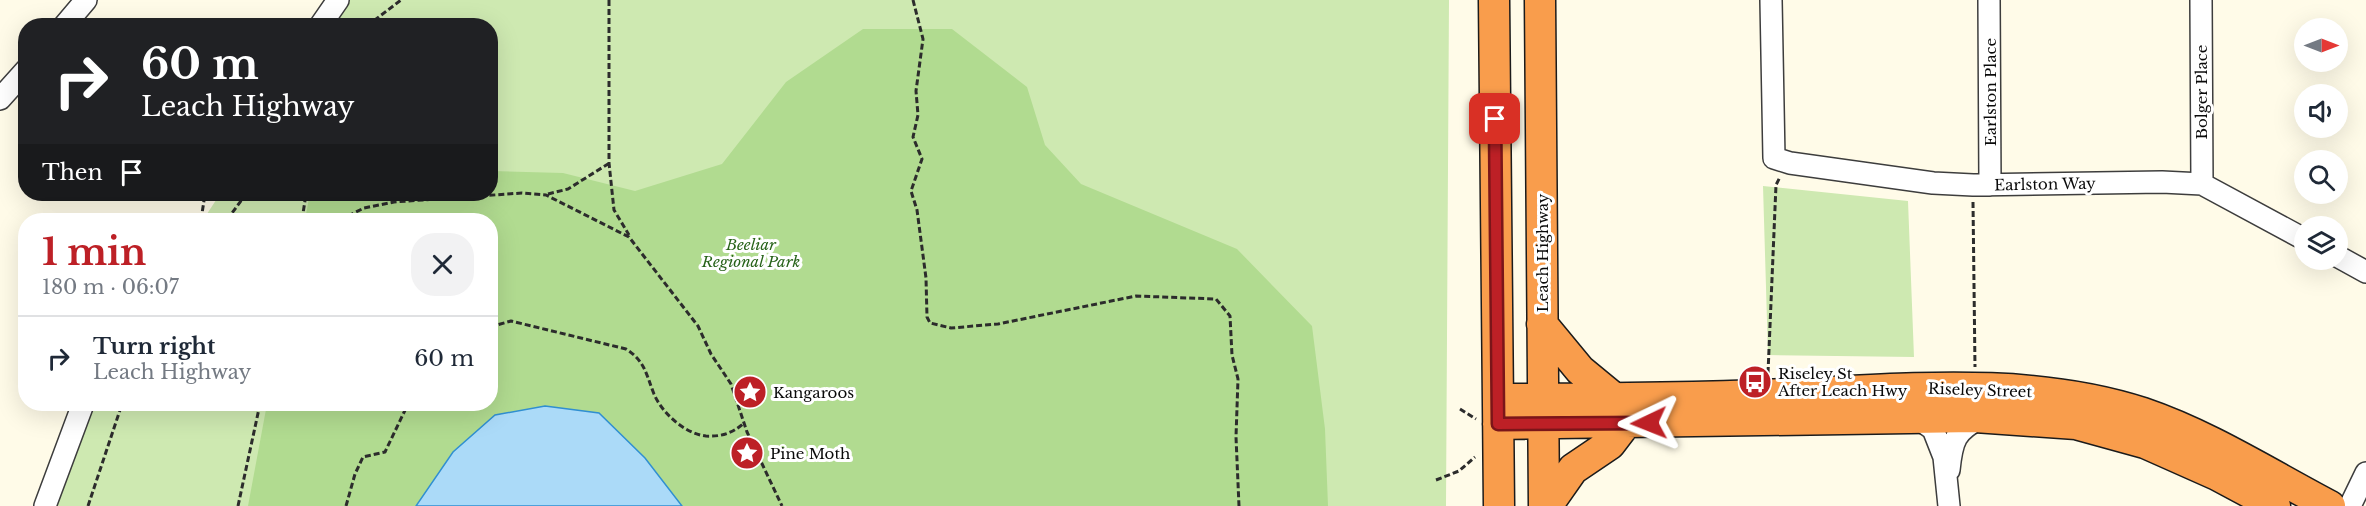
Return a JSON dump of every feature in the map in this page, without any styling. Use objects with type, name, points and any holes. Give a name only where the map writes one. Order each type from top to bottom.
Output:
[{"type":"highway","points":[[1494,0],[1499,506]]},
{"type":"highway","name":"Leach Highway","points":[[1540,0],[1543,412],[1546,506]]},
{"type":"highway","points":[[1542,324],[1580,370],[1620,411],[1610,444],[1573,469],[1546,506]]},
{"type":"highway","name":"Riseley Street","points":[[1620,411],[1944,387],[2054,393],[2153,417],[2192,433],[2330,506]]},
{"type":"highway","name":"Riseley Street","points":[[1498,412],[1620,411],[1786,418],[1982,417],[2076,424],[2145,443],[2217,475],[2275,506]]},
{"type":"street","points":[[71,18],[86,0]]},
{"type":"street","points":[[326,18],[338,0]]},
{"type":"street","points":[[1772,0],[1782,161]]},
{"type":"street","name":"Earlston Place","points":[[1981,185],[1989,0]]},
{"type":"street","name":"Bolger Place","points":[[2201,0],[2202,184]]},
{"type":"street","points":[[0,99],[18,78]]},
{"type":"street","name":"Earlston Way","points":[[1782,161],[1933,183],[1981,185],[2162,182],[2202,184],[2294,234]]},
{"type":"street","points":[[2348,262],[2366,272]]},
{"type":"street","points":[[45,506],[79,411]]},
{"type":"street","points":[[1948,482],[1953,443],[1963,427],[1982,417]]},
{"type":"street","points":[[1917,418],[1933,429],[1944,457],[1950,506]]},
{"type":"street","points":[[2350,506],[2366,473]]},
{"type":"path","points":[[377,18],[401,0]]},
{"type":"path","points":[[609,0],[609,163],[614,210],[630,237],[698,326],[711,354],[731,384],[744,423],[782,506]]},
{"type":"path","points":[[913,0],[923,39],[916,91],[918,115],[913,137],[922,159],[911,191],[918,210],[927,284],[927,316],[930,323],[951,328],[998,324],[1136,296],[1216,299],[1230,316],[1232,355],[1238,380],[1236,437],[1239,506]]},
{"type":"path","points":[[1768,376],[1776,184],[1782,161]]},
{"type":"path","points":[[498,195],[522,193],[546,195],[568,189],[609,163]]},
{"type":"path","points":[[1975,376],[1981,185]]},
{"type":"path","points":[[546,195],[630,237]]},
{"type":"path","points":[[354,213],[364,208],[408,201]]},
{"type":"path","points":[[498,325],[511,321],[626,349],[639,357],[647,371],[655,396],[666,412],[695,435],[728,435],[744,423]]},
{"type":"path","points":[[88,506],[120,411]]},
{"type":"path","points":[[238,506],[258,411]]},
{"type":"path","points":[[346,506],[355,474],[363,457],[385,452],[405,411]]},
{"type":"path","points":[[1436,480],[1468,465],[1478,452]]},
{"type":"green space","name":"Beeliar Regional Park","points":[[349,0],[1449,0],[1446,506],[53,506],[90,411],[498,411],[498,213],[208,213],[215,201],[498,201],[498,18],[337,18]]},
{"type":"green space","points":[[863,29],[952,29],[1027,87],[1045,145],[1081,184],[1237,249],[1312,326],[1325,429],[1328,506],[682,506],[645,458],[599,413],[453,452],[416,506],[248,506],[266,411],[498,411],[498,213],[306,213],[308,201],[498,201],[498,171],[563,173],[635,191],[722,164],[786,82]]},
{"type":"green space","points":[[1763,186],[1908,201],[1914,357],[1768,355]]},
{"type":"water","points":[[545,406],[599,413],[645,458],[682,506],[416,506],[453,452],[495,415]]},
{"type":"place","name":"Riseley St After Leach Hwy","points":[[1755,382]]},
{"type":"place","name":"Kangaroos","points":[[750,392]]},
{"type":"place","name":"Pine Moth","points":[[747,453]]},
{"type":"route","points":[[1495,119],[1498,424],[1649,423]]}]
